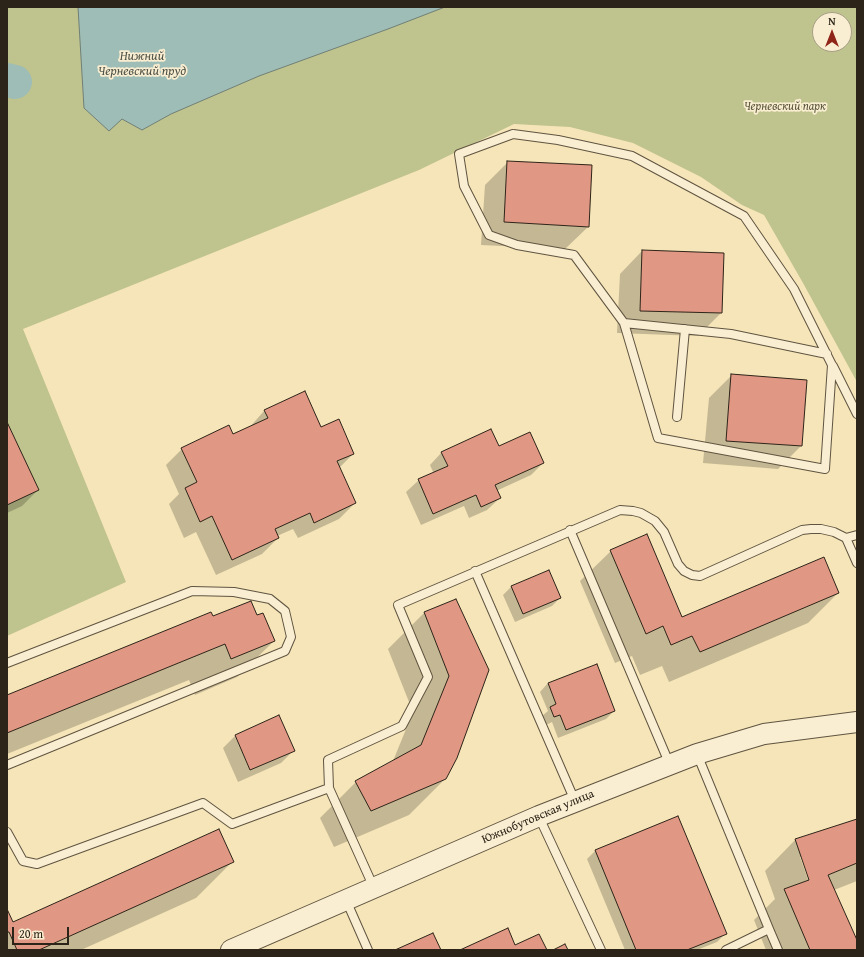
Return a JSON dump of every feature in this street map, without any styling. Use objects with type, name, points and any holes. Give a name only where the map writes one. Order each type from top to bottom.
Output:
[{"type":"street","name":"Южнобутовская улица","points":[[231,950],[538,816],[697,754],[764,734],[857,722]]},
{"type":"lane","points":[[832,365],[825,469],[658,438],[624,323],[574,255],[517,245],[489,235],[464,186],[459,154],[513,134],[558,140],[632,156],[744,216],[794,289],[857,414]]},
{"type":"lane","points":[[624,323],[731,334],[827,354]]},
{"type":"lane","points":[[677,417],[685,329]]},
{"type":"lane","points":[[374,888],[329,788],[328,760],[402,726],[428,677],[398,605],[570,530],[620,510],[641,513],[655,521],[664,532],[678,564],[692,575],[700,576],[802,530],[812,528],[834,532],[846,538],[857,563]]},
{"type":"lane","points":[[570,530],[670,765]]},
{"type":"lane","points":[[846,538],[857,535]]},
{"type":"lane","points":[[475,572],[576,801]]},
{"type":"lane","points":[[7,663],[192,591],[234,592],[270,599],[285,611],[291,637],[285,651],[7,765]]},
{"type":"lane","points":[[697,754],[778,950]]},
{"type":"lane","points":[[7,832],[23,861],[37,864],[203,803],[232,824],[329,788]]},
{"type":"lane","points":[[538,816],[601,950]]},
{"type":"lane","points":[[346,900],[368,950]]},
{"type":"lane","points":[[726,950],[769,929]]},
{"type":"green space","name":"Черневский парк","points":[[7,7],[857,7],[857,382],[764,215],[742,205],[701,177],[633,143],[570,127],[514,124],[419,170],[23,329],[126,582],[7,636]]},
{"type":"water","name":"Нижний Черневский пруд","points":[[78,7],[445,7],[259,76],[171,114],[142,130],[122,119],[109,131],[84,108]]},
{"type":"building","points":[[507,161],[592,165],[589,227],[504,222]]},
{"type":"building","points":[[642,250],[724,253],[722,313],[640,311]]},
{"type":"building","points":[[731,374],[807,380],[802,446],[726,441]]},
{"type":"building","points":[[305,391],[321,427],[339,419],[354,454],[337,461],[356,503],[314,523],[310,513],[275,529],[279,538],[232,560],[212,516],[200,522],[185,488],[197,482],[181,448],[229,425],[233,434],[268,418],[264,410]]},
{"type":"building","points":[[7,422],[39,490],[7,505]]},
{"type":"building","points":[[491,429],[499,446],[530,432],[544,463],[495,485],[501,498],[481,507],[476,495],[433,514],[418,479],[448,466],[441,452]]},
{"type":"building","points":[[647,534],[682,617],[824,557],[839,593],[700,652],[692,636],[671,645],[663,626],[646,634],[610,550]]},
{"type":"building","points":[[549,570],[561,598],[523,614],[511,586]]},
{"type":"building","points":[[456,599],[489,670],[457,758],[446,779],[371,811],[355,781],[421,745],[449,676],[424,612]]},
{"type":"building","points":[[251,601],[257,615],[263,613],[275,641],[231,659],[225,644],[7,733],[7,695],[211,612],[213,616]]},
{"type":"building","points":[[597,664],[615,711],[566,730],[560,715],[554,717],[550,707],[556,704],[548,683]]},
{"type":"building","points":[[279,715],[295,751],[250,770],[235,735]]},
{"type":"building","points":[[678,816],[727,934],[687,950],[636,950],[595,850]]},
{"type":"building","points":[[857,819],[857,863],[828,875],[857,940],[857,950],[810,950],[784,889],[809,880],[795,839]]},
{"type":"building","points":[[219,829],[234,862],[39,950],[17,950],[9,932],[7,932],[7,909],[13,922]]},
{"type":"building","points":[[508,928],[515,945],[539,934],[547,950],[460,950]]},
{"type":"building","points":[[433,933],[441,950],[395,950]]},
{"type":"building","points":[[565,944],[568,950],[553,950]]},
{"type":"waterway","points":[[7,80],[15,82]]}]
